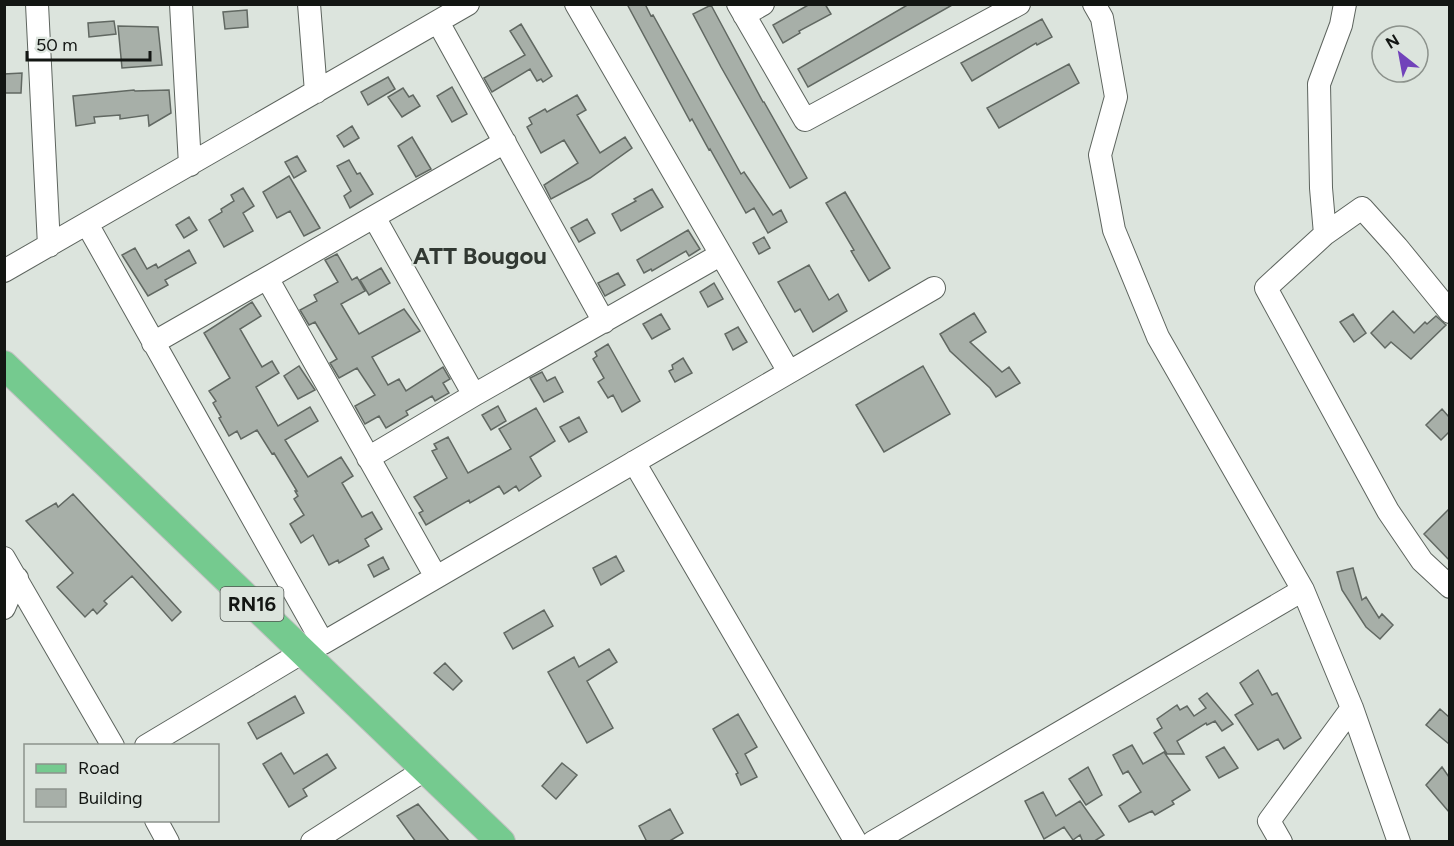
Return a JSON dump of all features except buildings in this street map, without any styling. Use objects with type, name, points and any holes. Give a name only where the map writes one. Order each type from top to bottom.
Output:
[{"type":"main road","name":"RN16","points":[[4,365],[313,648],[426,769],[501,842]]},
{"type":"street","points":[[37,4],[49,246]]},
{"type":"street","points":[[181,4],[190,165]]},
{"type":"street","points":[[309,4],[316,92]]},
{"type":"street","points":[[576,4],[789,372]]},
{"type":"street","points":[[749,8],[806,120],[1019,4]]},
{"type":"street","points":[[1094,4],[1101,18],[1116,97],[1100,155],[1114,230],[1158,337],[1303,590],[1352,708],[1399,842]]},
{"type":"street","points":[[1325,234],[1321,188],[1319,84],[1341,25],[1345,4]]},
{"type":"street","points":[[4,271],[451,12],[505,142],[604,322]]},
{"type":"street","points":[[153,343],[505,142]]},
{"type":"street","points":[[1449,312],[1397,247],[1362,208],[1325,234],[1266,288],[1389,511],[1422,561],[1449,587]]},
{"type":"street","points":[[374,217],[474,395]]},
{"type":"street","points":[[87,224],[153,343],[313,648]]},
{"type":"street","points":[[368,458],[720,255]]},
{"type":"street","points":[[267,278],[436,577]]},
{"type":"street","points":[[149,744],[934,288]]},
{"type":"street","points":[[634,462],[856,842]]},
{"type":"street","points":[[4,558],[112,744]]},
{"type":"street","points":[[4,608],[17,578]]},
{"type":"street","points":[[873,842],[1303,590]]},
{"type":"street","points":[[1281,842],[1269,821],[1352,708]]},
{"type":"street","points":[[312,842],[426,769]]},
{"type":"street","points":[[157,822],[168,842]]},
{"type":"district","name":"ATT Bougou","points":[[480,256]]}]
